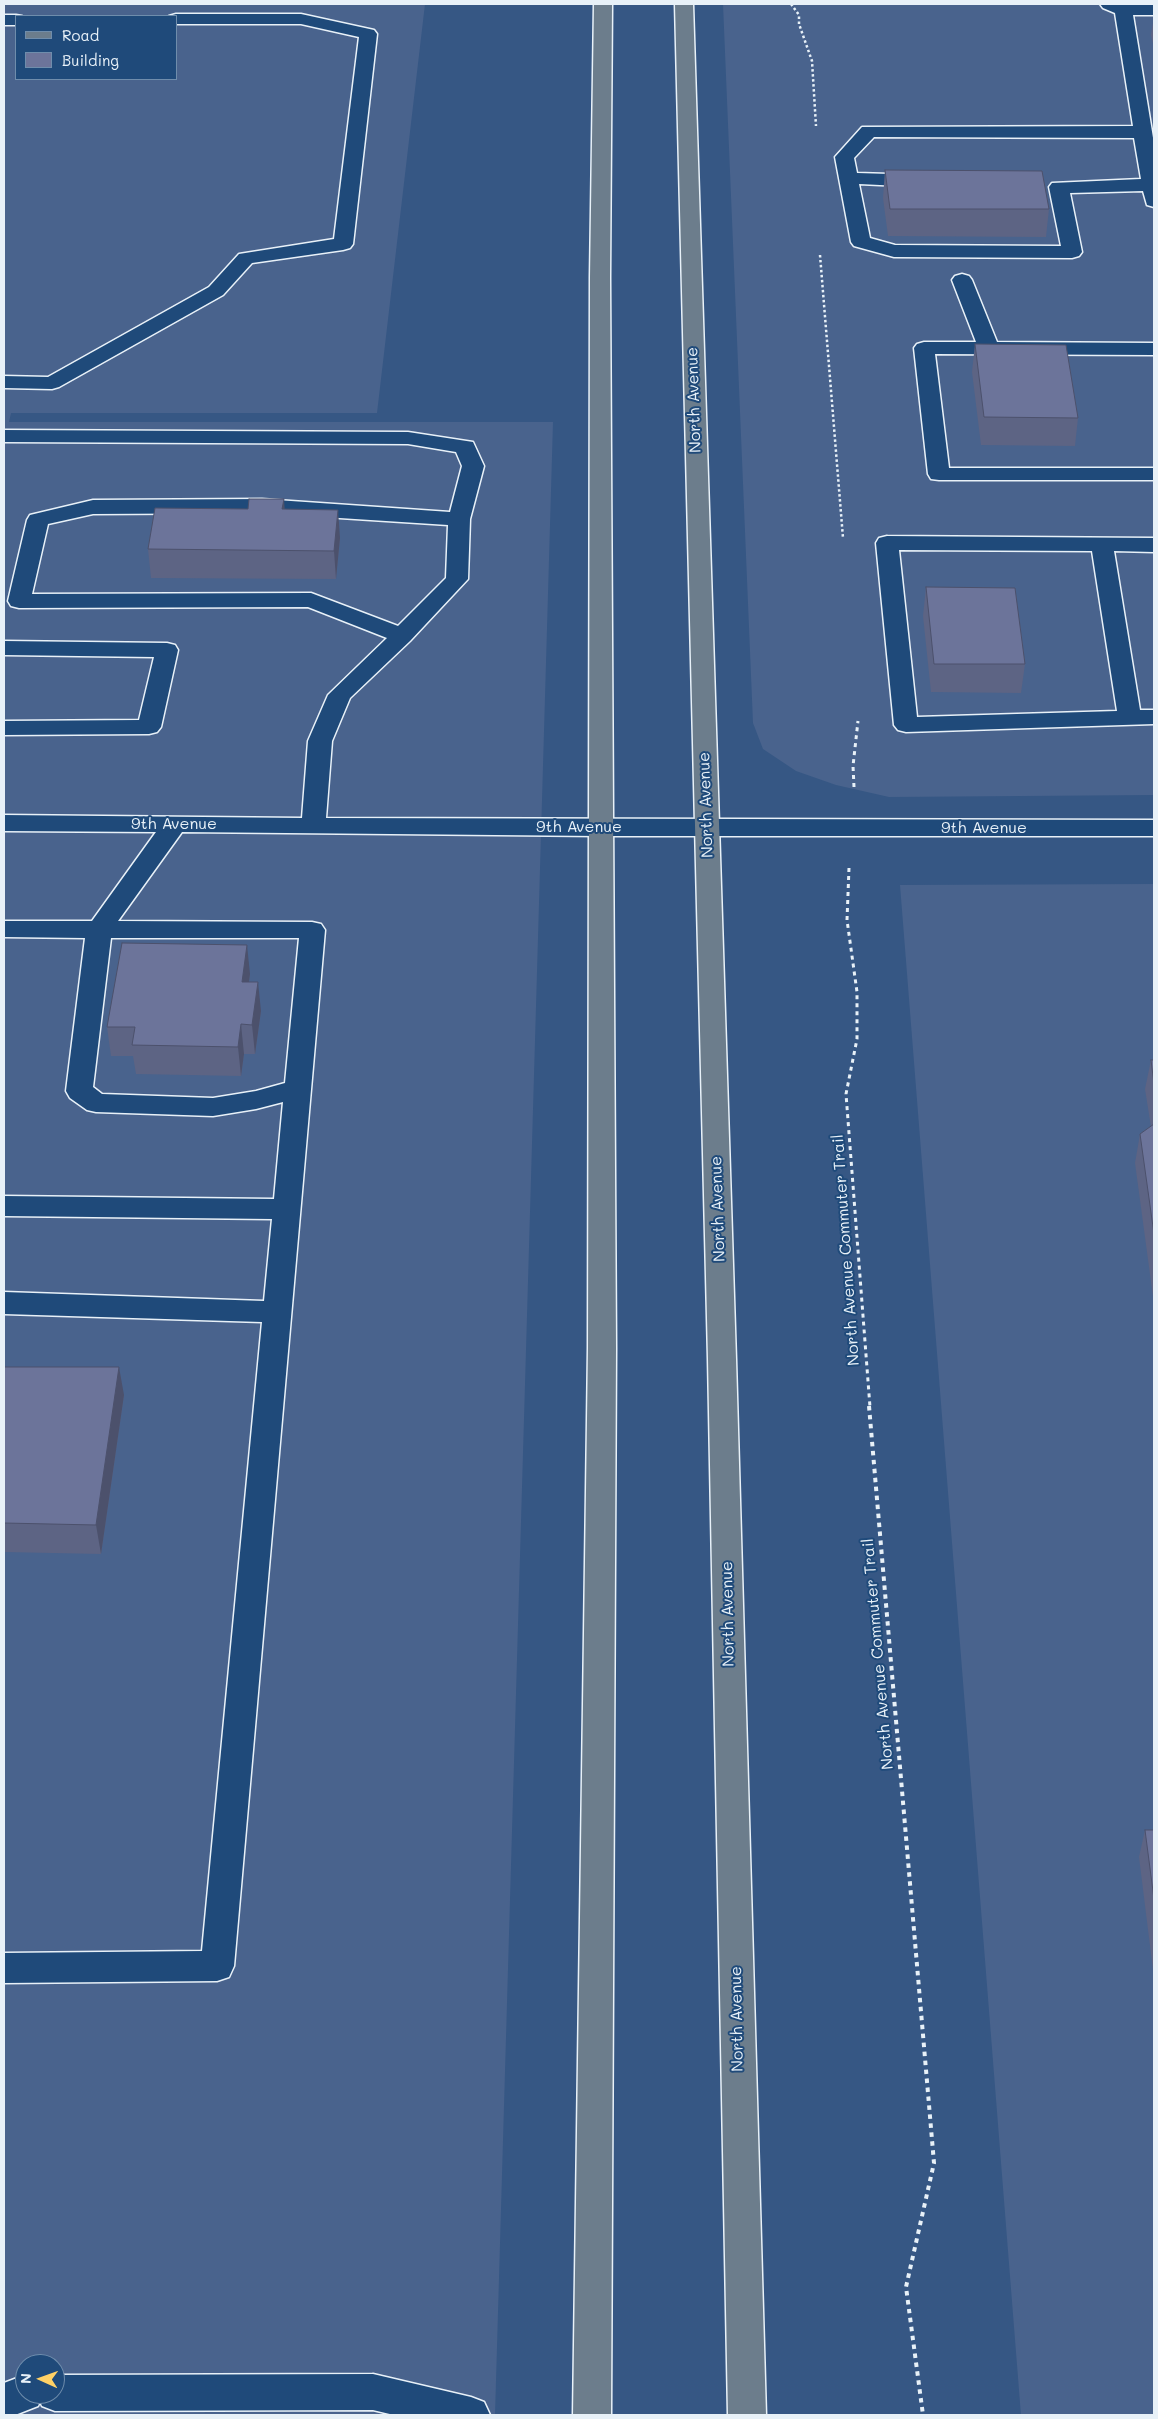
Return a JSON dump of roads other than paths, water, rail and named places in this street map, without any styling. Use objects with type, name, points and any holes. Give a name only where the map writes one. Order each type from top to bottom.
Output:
[{"type":"main road","points":[[592,2415],[602,1348],[600,277],[603,4]]},
{"type":"main road","name":"North Avenue","points":[[684,4],[722,1359],[746,2415]]},
{"type":"street","points":[[1143,132],[869,131],[844,157],[862,242],[894,251],[1072,252],[1050,186],[1153,193],[1143,132],[1116,7],[1154,10]]},
{"type":"street","points":[[4,382],[52,383],[216,292],[246,258],[343,244],[368,34],[301,18],[178,19]]},
{"type":"street","points":[[848,178],[944,182]]},
{"type":"street","points":[[962,280],[989,348]]},
{"type":"street","points":[[1154,349],[924,348],[939,474],[1154,474]]},
{"type":"street","points":[[4,436],[408,438],[466,447],[473,466],[460,519],[457,579],[402,636],[340,695],[320,741],[313,826]]},
{"type":"street","points":[[402,636],[311,600],[19,601],[38,520],[93,507],[262,506],[460,519]]},
{"type":"street","points":[[1154,545],[887,543],[906,724],[1154,718]]},
{"type":"street","points":[[1102,544],[1130,718]]},
{"type":"street","points":[[4,648],[167,650],[148,727],[4,728]]},
{"type":"street","name":"9th Avenue","points":[[4,823],[600,828],[1154,828]]},
{"type":"street","points":[[175,824],[99,929],[79,1091],[96,1103],[213,1107],[256,1100],[296,1089]]},
{"type":"street","points":[[4,929],[312,930],[217,1966],[4,1968]]},
{"type":"street","points":[[4,1206],[286,1209]]},
{"type":"street","points":[[4,1303],[277,1312]]},
{"type":"street","points":[[65,2393],[372,2404],[471,2415]]}]
